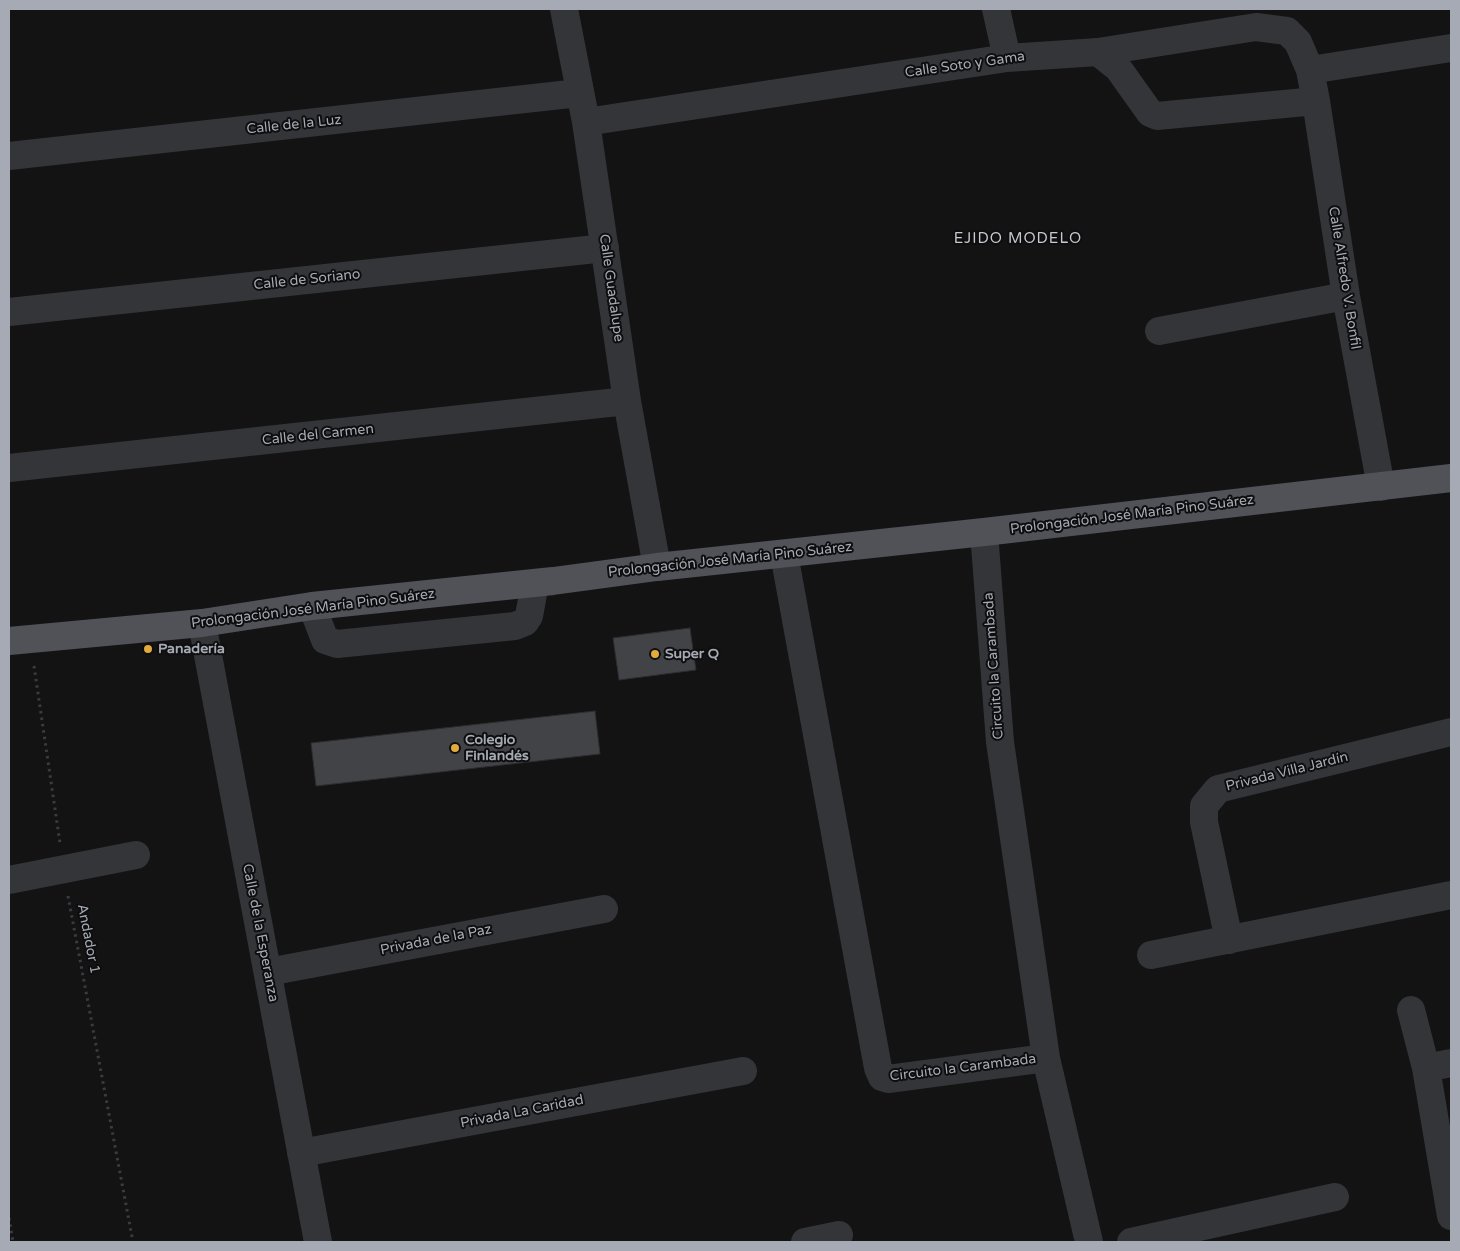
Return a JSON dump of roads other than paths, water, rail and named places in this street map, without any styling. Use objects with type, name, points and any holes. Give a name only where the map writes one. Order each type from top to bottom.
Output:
[{"type":"main road","name":"Prolongación José María Pino Suárez","points":[[19,640],[202,623],[312,606],[535,583],[657,567],[984,532],[1451,478]]},
{"type":"street","name":"Calle Guadalupe","points":[[564,9],[586,122],[627,401],[657,567]]},
{"type":"street","points":[[996,9],[1007,58]]},
{"type":"street","name":"Calle Soto y Gama","points":[[586,122],[1007,58],[1098,52],[1256,28],[1287,30],[1298,42],[1310,70]]},
{"type":"street","points":[[1310,70],[1451,48]]},
{"type":"street","points":[[1098,52],[1118,68],[1150,113],[1157,116],[1316,101]]},
{"type":"street","name":"Calle Alfredo V. Bonfil","points":[[1310,70],[1346,296],[1381,487]]},
{"type":"street","name":"Calle de la Luz","points":[[9,156],[579,93]]},
{"type":"street","name":"Calle de Soriano","points":[[9,312],[605,248]]},
{"type":"street","points":[[1159,331],[1346,296]]},
{"type":"street","name":"Calle del Carmen","points":[[9,468],[627,401]]},
{"type":"street","name":"Circuito la Carambada","points":[[784,554],[874,1048],[882,1077],[888,1079],[1046,1058],[1000,742],[984,532]]},
{"type":"street","points":[[312,606],[325,640],[336,644],[514,626],[526,622],[529,616],[535,583]]},
{"type":"street","name":"Calle de la Esperanza","points":[[202,623],[318,1242]]},
{"type":"street","name":"Privada Villa Jardín","points":[[1230,940],[1204,822],[1204,806],[1218,790],[1451,732]]},
{"type":"street","points":[[9,880],[136,855]]},
{"type":"street","points":[[1151,955],[1451,895]]},
{"type":"street","name":"Privada de la Paz","points":[[268,972],[604,908]]},
{"type":"street","points":[[1411,1010],[1439,1066],[1451,1216]]},
{"type":"street","points":[[1046,1058],[1088,1242]]},
{"type":"street","name":"Privada La Caridad","points":[[301,1153],[743,1071]]},
{"type":"street","points":[[1131,1242],[1335,1197]]},
{"type":"street","points":[[805,1242],[839,1236]]},
{"type":"place","name":"Panadería","points":[[148,649]]},
{"type":"place","name":"Super Q","points":[[655,654]]},
{"type":"place","name":"Colegio Finlandés","points":[[455,748]]},
{"type":"district","name":"EJIDO MODELO","points":[[1018,239]]}]
